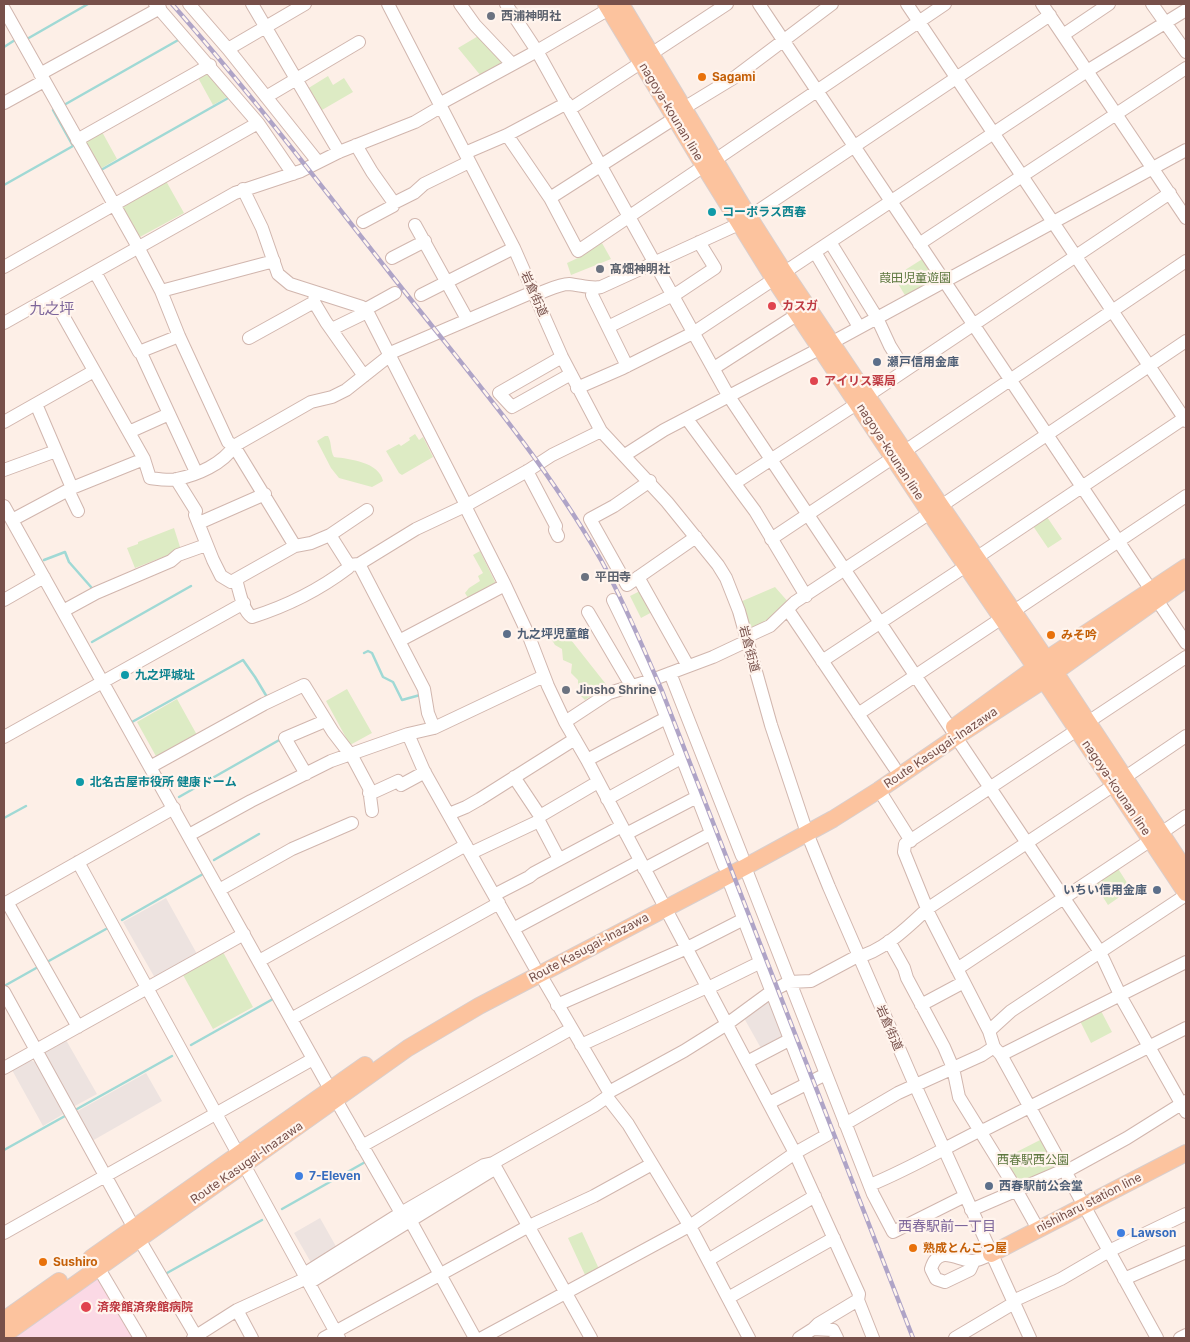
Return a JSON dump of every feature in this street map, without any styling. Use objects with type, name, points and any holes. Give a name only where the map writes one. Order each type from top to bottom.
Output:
[{"type":"main road","name":"nagoya-kounan line","points":[[613,5],[647,58],[744,221],[779,275],[1119,782],[1156,836],[1186,871]]},
{"type":"main road","name":"nagoya-kounan line","points":[[779,275],[798,314],[826,345]]},
{"type":"main road","name":"Route Kasugai-Inazawa","points":[[4,1320],[137,1234],[333,1095],[537,970],[879,790],[954,733],[1154,595],[1186,566]]},
{"type":"main road","name":"Route Kasugai-Inazawa","points":[[1154,595],[1186,579]]},
{"type":"main road","name":"Route Kasugai-Inazawa","points":[[806,828],[894,767],[954,733]]},
{"type":"main road","name":"nagoya-kounan line","points":[[1156,836],[1186,894]]},
{"type":"main road","name":"nishiharu station line","points":[[991,1254],[1186,1153]]},
{"type":"main road","name":"Route Kasugai-Inazawa","points":[[4,1335],[98,1267],[137,1234]]},
{"type":"street","points":[[10,4],[4,8],[161,291],[179,336],[228,442],[234,446],[265,494],[295,546]]},
{"type":"street","points":[[189,4],[228,49],[318,162]]},
{"type":"street","points":[[252,4],[339,152]]},
{"type":"street","points":[[228,49],[305,4]]},
{"type":"street","points":[[460,4],[475,25],[512,64]]},
{"type":"street","points":[[506,4],[537,51],[728,396],[1100,952],[1120,995],[1185,1106],[1065,1171],[971,1210]]},
{"type":"street","points":[[363,222],[393,206],[414,193],[424,184],[507,135],[568,106],[647,58],[727,4]]},
{"type":"street","points":[[759,4],[1186,643]]},
{"type":"street","points":[[550,198],[735,77],[832,4]]},
{"type":"street","points":[[822,661],[1186,418],[907,4]]},
{"type":"street","points":[[507,135],[550,198],[578,251],[946,4]]},
{"type":"street","points":[[1042,4],[1186,218]]},
{"type":"street","points":[[1063,35],[1109,4]]},
{"type":"street","points":[[1152,4],[1186,52]]},
{"type":"street","name":"岩倉街道","points":[[392,5],[440,106],[514,248],[577,388],[601,431],[650,481],[696,536],[726,578],[739,611],[771,725],[806,828],[858,957],[1030,1338]]},
{"type":"street","points":[[4,323],[243,190],[294,174],[339,152],[415,122],[438,109],[443,102],[537,51],[613,5]]},
{"type":"street","points":[[4,103],[157,6],[210,65],[258,123],[294,174]]},
{"type":"street","points":[[577,388],[654,354],[694,333],[1087,70],[1186,10]]},
{"type":"street","points":[[52,296],[144,459],[150,478],[176,479],[217,462],[230,453],[234,446],[311,402],[332,397],[346,390],[389,355],[468,319],[566,284],[593,288],[601,287],[744,221],[1050,15]]},
{"type":"street","points":[[266,96],[358,42]]},
{"type":"street","points":[[77,140],[210,65]]},
{"type":"street","points":[[919,244],[1186,68]]},
{"type":"street","points":[[4,267],[258,123]]},
{"type":"street","points":[[356,145],[394,204]]},
{"type":"street","points":[[625,455],[664,430],[877,318],[1186,150]]},
{"type":"street","points":[[243,190],[262,228],[278,274],[290,284],[314,297],[362,307],[366,311],[422,417],[505,585],[565,722],[796,1153],[859,1294],[858,1300],[873,1338]]},
{"type":"street","points":[[736,483],[1170,193]]},
{"type":"street","points":[[415,225],[468,319]]},
{"type":"street","points":[[392,258],[425,241]]},
{"type":"street","points":[[608,327],[673,295],[715,268],[699,242]]},
{"type":"street","points":[[830,242],[877,318],[890,346],[905,370]]},
{"type":"street","points":[[421,295],[514,248]]},
{"type":"street","points":[[815,252],[859,327]]},
{"type":"street","points":[[161,291],[274,261]]},
{"type":"street","points":[[772,539],[1186,262]]},
{"type":"street","points":[[95,272],[140,351],[196,472]]},
{"type":"street","points":[[593,288],[592,294],[627,366]]},
{"type":"street","points":[[332,329],[395,293]]},
{"type":"street","points":[[314,297],[326,322],[364,376]]},
{"type":"street","points":[[249,338],[314,297]]},
{"type":"street","points":[[714,368],[798,314]]},
{"type":"street","points":[[140,351],[179,336]]},
{"type":"street","points":[[565,722],[609,693],[670,674],[747,639],[770,626],[795,602],[1186,341]]},
{"type":"street","points":[[562,357],[500,393],[512,407],[571,374]]},
{"type":"street","points":[[4,422],[94,371]]},
{"type":"street","points":[[36,404],[78,511]]},
{"type":"street","points":[[129,432],[169,414]]},
{"type":"street","points":[[687,419],[736,483],[806,596]]},
{"type":"street","points":[[236,580],[244,603],[252,617],[269,612],[324,586],[354,564],[416,529],[466,506],[552,455],[601,431]]},
{"type":"street","points":[[4,470],[56,451]]},
{"type":"street","points":[[12,520],[70,489],[144,459]]},
{"type":"street","points":[[527,471],[556,526],[555,530],[558,536]]},
{"type":"street","points":[[176,479],[196,511],[195,515],[206,545],[221,576],[232,582],[295,546],[311,543],[330,536],[367,510]]},
{"type":"street","points":[[650,481],[614,506],[590,519],[627,585],[696,536]]},
{"type":"street","points":[[199,523],[265,494]]},
{"type":"street","points":[[858,714],[1186,496]]},
{"type":"street","points":[[4,506],[333,1095],[440,1275],[475,1338]]},
{"type":"street","points":[[330,536],[354,564],[399,642],[424,689],[428,713],[434,728]]},
{"type":"street","points":[[63,611],[96,593],[171,561],[178,555],[206,545]]},
{"type":"street","points":[[4,600],[44,577]]},
{"type":"street","points":[[638,577],[688,666]]},
{"type":"street","points":[[399,642],[505,585]]},
{"type":"street","points":[[482,1338],[689,1226],[796,1153],[827,1135],[652,681],[629,629],[613,600]]},
{"type":"street","points":[[4,737],[102,680],[244,603]]},
{"type":"street","points":[[788,610],[894,767]]},
{"type":"street","points":[[588,612],[632,687]]},
{"type":"street","points":[[1157,1338],[997,1051],[927,910],[904,852],[905,844],[1186,657]]},
{"type":"street","points":[[670,674],[870,1185],[893,1232],[965,1196]]},
{"type":"street","points":[[189,836],[251,801],[349,754],[408,734],[434,728],[544,676]]},
{"type":"street","points":[[150,767],[264,704],[304,685],[369,788],[372,811]]},
{"type":"street","points":[[587,760],[666,718]]},
{"type":"street","points":[[306,774],[286,738],[326,721]]},
{"type":"street","points":[[408,734],[425,772],[496,899],[608,1094],[689,1226],[750,1338]]},
{"type":"street","points":[[4,992],[194,1337],[237,1310],[307,1278],[405,1217],[594,1106],[608,1094],[684,1051],[727,1024],[772,991],[789,982],[811,981],[854,958],[862,957],[889,941],[900,934],[927,910],[1186,736]]},
{"type":"street","points":[[449,814],[466,807],[575,739]]},
{"type":"street","points":[[607,798],[682,758]]},
{"type":"street","points":[[369,793],[398,781],[401,785],[425,772]]},
{"type":"street","points":[[514,777],[539,819],[559,859]]},
{"type":"street","points":[[259,961],[469,849],[539,819],[598,782]]},
{"type":"street","points":[[879,790],[911,841]]},
{"type":"street","points":[[291,1019],[496,899],[534,873],[559,859],[697,797]]},
{"type":"street","points":[[78,1027],[5,903],[174,808]]},
{"type":"street","points":[[957,969],[1186,816]]},
{"type":"street","points":[[220,890],[292,849],[352,823]]},
{"type":"street","points":[[513,929],[642,865],[712,833]]},
{"type":"street","points":[[78,862],[337,1335]]},
{"type":"street","points":[[989,1032],[1011,1011],[1186,894]]},
{"type":"street","points":[[557,1005],[687,948],[744,919]]},
{"type":"street","points":[[4,1068],[244,934]]},
{"type":"street","points":[[889,941],[944,1047],[953,1068],[959,1097],[1038,1230]]},
{"type":"street","points":[[580,1045],[760,962]]},
{"type":"street","points":[[846,1124],[915,1085],[982,1055],[997,1051],[1120,995],[1186,962]]},
{"type":"street","points":[[921,1005],[964,982]]},
{"type":"street","points":[[870,1185],[904,1171],[979,1130],[986,1129],[1186,1028]]},
{"type":"street","points":[[362,1146],[571,1029]]},
{"type":"street","points":[[747,1062],[790,1038]]},
{"type":"street","points":[[4,1233],[313,1059]]},
{"type":"street","points":[[769,1103],[826,1074]]},
{"type":"street","points":[[324,1338],[337,1335],[527,1227],[594,1196],[652,1164]]},
{"type":"street","points":[[494,1166],[591,1338]]},
{"type":"street","points":[[708,1260],[815,1196]]},
{"type":"street","points":[[955,1338],[1014,1302],[1109,1251],[1186,1214]]},
{"type":"street","points":[[728,1298],[834,1238]]},
{"type":"street","points":[[1124,1279],[1186,1252]]},
{"type":"street","points":[[974,1261],[991,1254]]},
{"type":"street","points":[[98,1267],[140,1338]]},
{"type":"street","points":[[799,1338],[858,1300]]},
{"type":"street","points":[[237,1310],[252,1338]]},
{"type":"street","points":[[813,1329],[835,1334],[831,1316]]},
{"type":"street","points":[[1180,1338],[1186,1335]]},
{"type":"shaded area","points":[[166,898],[197,954],[155,978],[123,922]]},
{"type":"shaded area","points":[[772,998],[787,1037],[762,1050],[744,1018]]},
{"type":"shaded area","points":[[66,1040],[97,1094],[73,1107],[43,1053]]},
{"type":"shaded area","points":[[30,1060],[37,1063],[65,1113],[43,1126],[12,1070]]},
{"type":"shaded area","points":[[146,1073],[162,1101],[92,1141],[76,1112]]},
{"type":"shaded area","points":[[320,1218],[338,1250],[313,1266],[294,1233]]},
{"type":"shaded area","name":"済衆館済衆館病院","points":[[99,1276],[135,1338],[12,1338]]},
{"type":"green space","points":[[480,35],[492,52],[505,63],[481,76],[458,48]]},
{"type":"green space","points":[[209,70],[231,95],[213,105],[197,76]]},
{"type":"green space","points":[[328,76],[333,85],[344,78],[353,92],[319,110],[307,89]]},
{"type":"green space","points":[[101,130],[117,159],[100,169],[86,144],[86,139]]},
{"type":"green space","points":[[166,181],[184,213],[138,238],[122,209],[124,205]]},
{"type":"green space","points":[[602,243],[611,259],[571,275],[567,263]]},
{"type":"green space","name":"葭田児童遊園","points":[[924,258],[936,278],[906,297],[894,277]]},
{"type":"green space","points":[[415,434],[419,440],[423,437],[433,457],[402,475],[386,451],[399,444],[401,446]]},
{"type":"green space","points":[[328,436],[334,457],[355,460],[370,466],[376,470],[383,481],[372,487],[339,478],[331,468],[317,441]]},
{"type":"green space","points":[[1047,517],[1062,539],[1048,548],[1033,526]]},
{"type":"green space","points":[[174,528],[181,550],[135,568],[127,548]]},
{"type":"green space","points":[[480,551],[497,586],[470,601],[465,593],[480,581],[478,576],[483,573],[473,555]]},
{"type":"green space","points":[[775,587],[790,604],[768,624],[751,631],[740,602]]},
{"type":"green space","points":[[642,590],[654,611],[641,618],[630,596]]},
{"type":"green space","points":[[557,625],[560,626],[605,683],[606,686],[585,700],[578,693],[578,680],[571,673],[572,664],[563,660],[562,649],[555,645],[550,637],[553,633],[552,629]]},
{"type":"green space","points":[[347,689],[372,733],[350,745],[326,701]]},
{"type":"green space","points":[[177,699],[197,735],[157,758],[137,722]]},
{"type":"green space","points":[[1117,867],[1131,889],[1108,905],[1094,883]]},
{"type":"green space","points":[[223,952],[253,1007],[213,1029],[183,975]]},
{"type":"green space","points":[[1100,1009],[1112,1032],[1091,1043],[1079,1019]]},
{"type":"green space","name":"西春駅西公園","points":[[1042,1139],[1056,1163],[1054,1168],[1017,1183],[1001,1160]]},
{"type":"green space","points":[[582,1232],[599,1269],[586,1277],[568,1238]]},
{"type":"waterway","points":[[27,39],[88,4]]},
{"type":"waterway","points":[[64,105],[180,39]]},
{"type":"waterway","points":[[4,47],[15,40]]},
{"type":"waterway","points":[[101,170],[230,97]]},
{"type":"waterway","points":[[4,185],[73,146],[53,110]]},
{"type":"waterway","points":[[44,560],[65,552],[69,562],[91,587]]},
{"type":"waterway","points":[[92,642],[191,586]]},
{"type":"waterway","points":[[364,653],[368,651],[372,653],[383,677],[393,682],[402,700],[420,695]]},
{"type":"waterway","points":[[132,722],[243,660],[268,696]]},
{"type":"waterway","points":[[179,797],[281,739]]},
{"type":"waterway","points":[[4,818],[26,806]]},
{"type":"waterway","points":[[214,860],[259,834]]},
{"type":"waterway","points":[[122,920],[203,874]]},
{"type":"waterway","points":[[47,962],[106,929]]},
{"type":"waterway","points":[[6,985],[38,967]]},
{"type":"waterway","points":[[191,1045],[273,999]]},
{"type":"waterway","points":[[77,1109],[172,1056]]},
{"type":"waterway","points":[[4,1150],[65,1116]]},
{"type":"waterway","points":[[282,1209],[367,1161]]},
{"type":"waterway","points":[[167,1273],[262,1220]]},
{"type":"railway","points":[[172,4],[255,103],[500,412],[553,484],[601,560],[662,691],[913,1338]]},
{"type":"place","name":"西浦神明社","points":[[491,16]]},
{"type":"place","name":"Sagami","points":[[702,77]]},
{"type":"place","name":"コーポラス西春","points":[[712,212]]},
{"type":"place","name":"髙畑神明社","points":[[600,269]]},
{"type":"place","name":"カスガ","points":[[772,306]]},
{"type":"place","name":"瀬戸信用金庫","points":[[877,362]]},
{"type":"place","name":"アイリス薬局","points":[[814,381]]},
{"type":"place","name":"平田寺","points":[[585,577]]},
{"type":"place","name":"九之坪児童館","points":[[507,634]]},
{"type":"place","name":"みそ吟","points":[[1051,635]]},
{"type":"place","name":"九之坪城址","points":[[125,675]]},
{"type":"place","name":"Jinsho Shrine","points":[[566,690]]},
{"type":"place","name":"北名古屋市役所 健康ドーム","points":[[80,782]]},
{"type":"place","name":"いちい信用金庫","points":[[1157,890]]},
{"type":"place","name":"7-Eleven","points":[[299,1176]]},
{"type":"place","name":"西春駅前公会堂","points":[[989,1186]]},
{"type":"place","name":"Lawson","points":[[1121,1233]]},
{"type":"place","name":"熟成とんこつ屋","points":[[913,1248]]},
{"type":"place","name":"Sushiro","points":[[43,1262]]},
{"type":"place","name":"済衆館済衆館病院","points":[[86,1307]]},
{"type":"district","name":"九之坪","points":[[52,309]]},
{"type":"district","name":"西春駅前一丁目","points":[[947,1227]]}]
